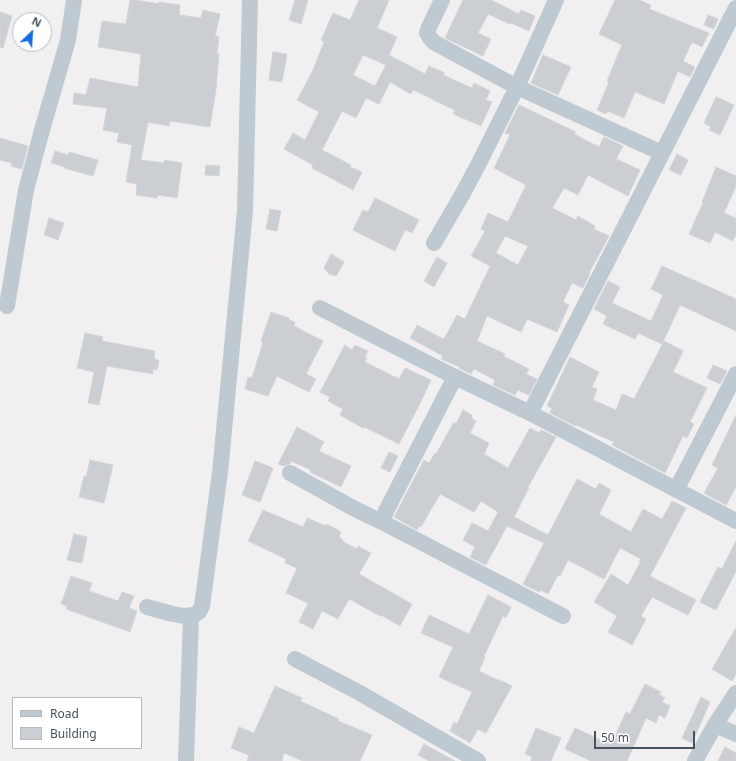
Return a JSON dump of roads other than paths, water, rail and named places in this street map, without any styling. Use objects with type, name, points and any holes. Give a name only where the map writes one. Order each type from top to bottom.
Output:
[{"type":"street","points":[[7,306],[26,190],[68,40],[74,0]]},
{"type":"street","points":[[147,607],[173,614],[191,616],[198,612],[202,606],[220,472],[246,211],[250,0]]},
{"type":"street","points":[[442,0],[428,26],[428,33],[434,43],[517,87],[662,153]]},
{"type":"street","points":[[434,243],[462,195],[517,87],[556,0]]},
{"type":"street","points":[[530,413],[736,8]]},
{"type":"street","points":[[320,308],[455,377],[530,413],[736,521]]},
{"type":"street","points":[[676,490],[736,374]]},
{"type":"street","points":[[382,522],[386,511],[455,377]]},
{"type":"street","points":[[290,473],[355,509],[563,616]]},
{"type":"street","points":[[186,761],[191,616]]},
{"type":"street","points":[[296,658],[478,761]]},
{"type":"street","points":[[695,761],[736,693]]},
{"type":"street","points":[[716,725],[736,734]]}]
